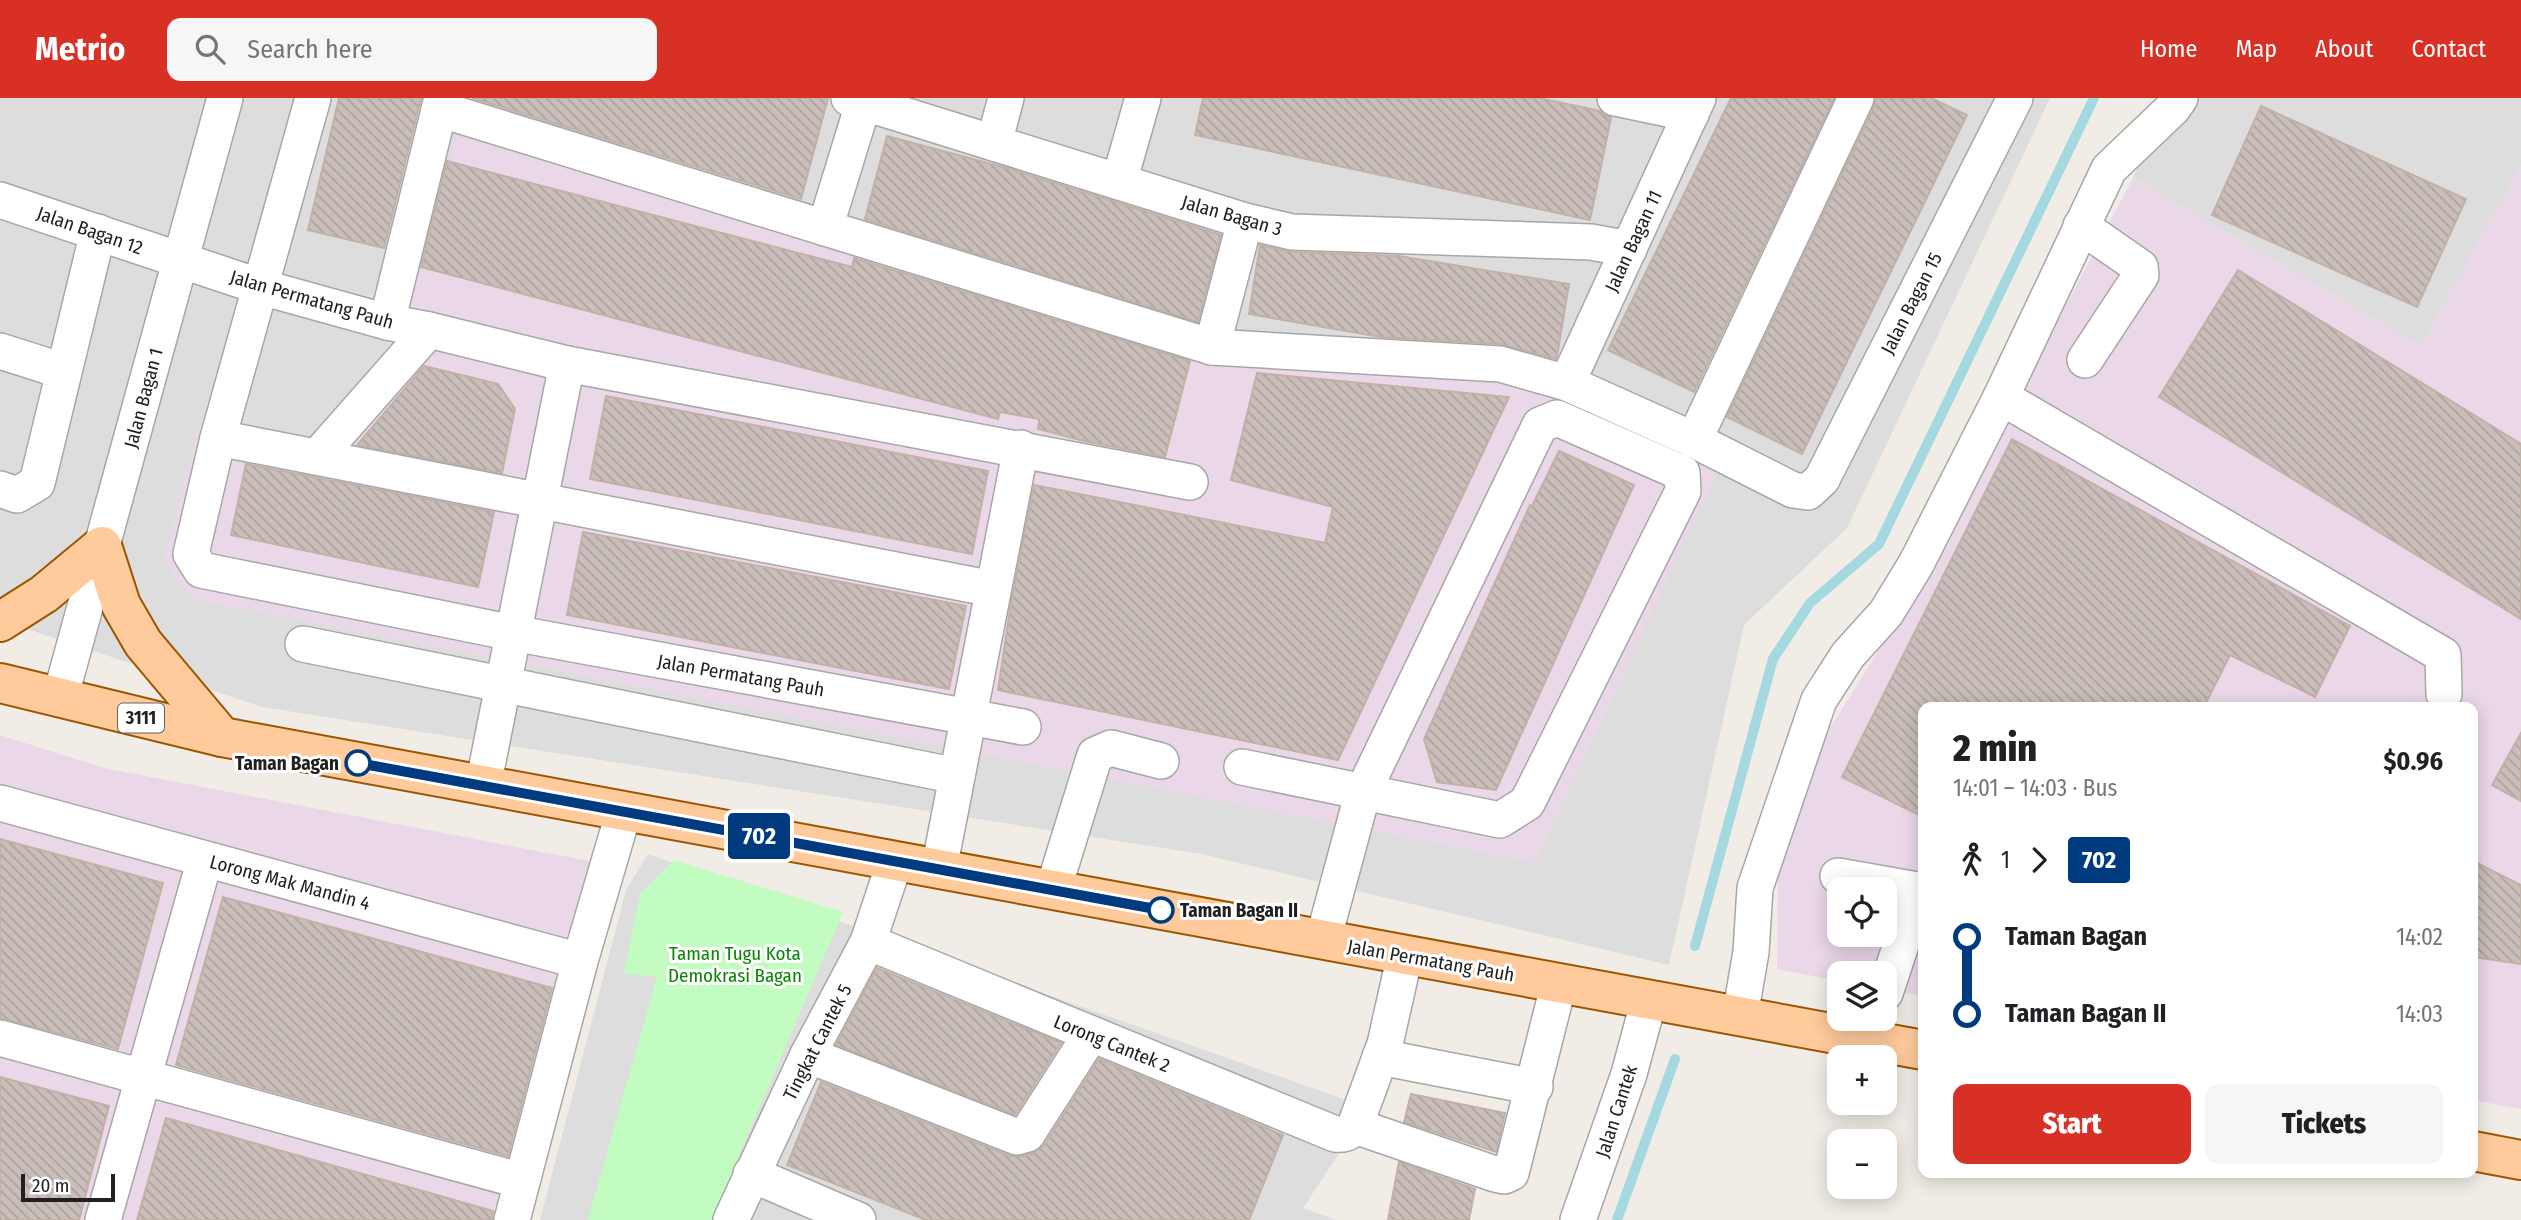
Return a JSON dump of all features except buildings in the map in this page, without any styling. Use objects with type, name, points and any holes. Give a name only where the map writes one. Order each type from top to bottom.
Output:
[{"type":"main road","points":[[0,622],[44,594],[102,546],[121,605],[143,643],[222,737]]},
{"type":"main road","name":"Jalan Permatang Pauh","points":[[0,683],[222,737],[483,786],[1729,1014],[1827,1024]]},
{"type":"main road","name":"Jalan Permatang Pauh","points":[[1878,1031],[1918,1048]]},
{"type":"main road","points":[[2478,1152],[2521,1160]]},
{"type":"street","name":"Jalan Bagan 1","points":[[60,698],[225,98]]},
{"type":"street","points":[[313,98],[218,438],[993,589]]},
{"type":"street","points":[[994,143],[1006,98]]},
{"type":"street","points":[[1119,182],[1143,98]]},
{"type":"street","points":[[1615,98],[1695,106]]},
{"type":"street","points":[[387,322],[440,103],[824,228],[1212,347],[1500,364],[1567,383],[1694,440],[1856,98]]},
{"type":"street","name":"Jalan Bagan 15","points":[[1694,440],[1793,490],[1808,492],[1822,479],[2015,98]]},
{"type":"street","points":[[1729,1014],[1751,952],[1755,888],[1819,700],[1848,655],[1886,613],[1916,565],[2001,397],[2109,169],[2180,98]]},
{"type":"street","points":[[824,228],[859,100]]},
{"type":"street","name":"Jalan Bagan 3","points":[[859,100],[1245,221],[1292,232],[1591,242],[1629,249]]},
{"type":"street","name":"Jalan Bagan 11","points":[[1567,383],[1695,106]]},
{"type":"street","name":"Jalan Bagan 12","points":[[0,200],[181,260]]},
{"type":"street","points":[[1212,347],[1245,221]]},
{"type":"street","points":[[2081,226],[2140,267],[2141,275],[2085,360]]},
{"type":"street","points":[[0,489],[17,495],[37,483],[99,232]]},
{"type":"street","name":"Jalan Permatang Pauh","points":[[181,260],[261,287],[387,322],[567,364],[1190,482]]},
{"type":"street","points":[[318,456],[429,330]]},
{"type":"street","points":[[0,351],[64,371]]},
{"type":"street","points":[[483,786],[567,364]]},
{"type":"street","points":[[2001,397],[2443,655],[2444,694]]},
{"type":"street","points":[[1242,767],[1363,792],[1500,820],[1527,803],[1683,491],[1682,473],[1557,418],[1540,425],[1363,792],[1323,940]]},
{"type":"street","name":"Jalan Permatang Pauh","points":[[218,438],[191,554],[201,570],[513,633],[1023,727]]},
{"type":"street","points":[[939,869],[1021,448]]},
{"type":"street","points":[[303,644],[957,776]]},
{"type":"street","points":[[1053,890],[1095,755],[1111,748],[1161,761]]},
{"type":"street","name":"Lorong Mak Mandin 4","points":[[0,803],[580,961]]},
{"type":"street","points":[[512,1220],[580,961],[624,811]]},
{"type":"street","points":[[103,1220],[205,859]]},
{"type":"street","name":"Tingkat Cantek 5","points":[[731,1220],[808,1055],[868,942],[895,861]]},
{"type":"street","points":[[1839,876],[1918,890]]},
{"type":"street","points":[[1896,961],[1918,900]]},
{"type":"street","name":"Lorong Cantek 2","points":[[868,942],[1335,1134],[1343,1135],[1355,1126]]},
{"type":"street","points":[[1405,955],[1380,1057],[1355,1126],[1504,1175],[1511,1173],[1535,1087],[1559,983]]},
{"type":"street","name":"Jalan Cantek","points":[[1578,1220],[1653,1000]]},
{"type":"street","points":[[808,1055],[1017,1137],[1027,1134],[1091,1034]]},
{"type":"street","points":[[0,1038],[522,1181]]},
{"type":"street","points":[[1380,1057],[1535,1087]]},
{"type":"street","points":[[751,1174],[858,1220]]},
{"type":"shaded area","name":"Taman Bagan","points":[[0,98],[2050,98],[1847,528],[1744,625],[1669,965],[1201,854],[262,707],[0,620]]},
{"type":"shaded area","points":[[2169,98],[2521,98],[2521,165],[2421,346],[2133,178]]},
{"type":"shaded area","points":[[456,136],[1232,365],[1500,378],[1721,465],[1535,863],[191,599],[164,560],[199,424],[308,442],[392,340]]},
{"type":"shaded area","points":[[2521,165],[2521,1109],[2478,1101],[2478,702],[1918,702],[1918,995],[1897,991],[1897,961],[1827,961],[1827,979],[1777,969],[1778,868],[1806,767],[1918,587],[2133,178],[2421,346]]},
{"type":"shaded area","points":[[0,735],[104,768],[610,865],[517,1220],[0,1220]]},
{"type":"shaded area","points":[[648,854],[1369,1108],[1303,1208],[1336,1220],[540,1220],[626,890]]},
{"type":"green space","name":"Taman Tugu Kota Demokrasi Bagan","points":[[674,860],[843,912],[711,1220],[588,1220],[657,977],[624,973],[640,894]]},
{"type":"waterway","points":[[1695,946],[1773,659],[1810,603],[1879,544],[2094,98]]},
{"type":"waterway","points":[[1617,1220],[1675,1059]]},
{"type":"bus line","name":"702","points":[[358,763],[1161,910]]},
{"type":"place","name":"Taman Bagan","points":[[358,763]]},
{"type":"place","name":"Taman Bagan II","points":[[1161,910]]}]
